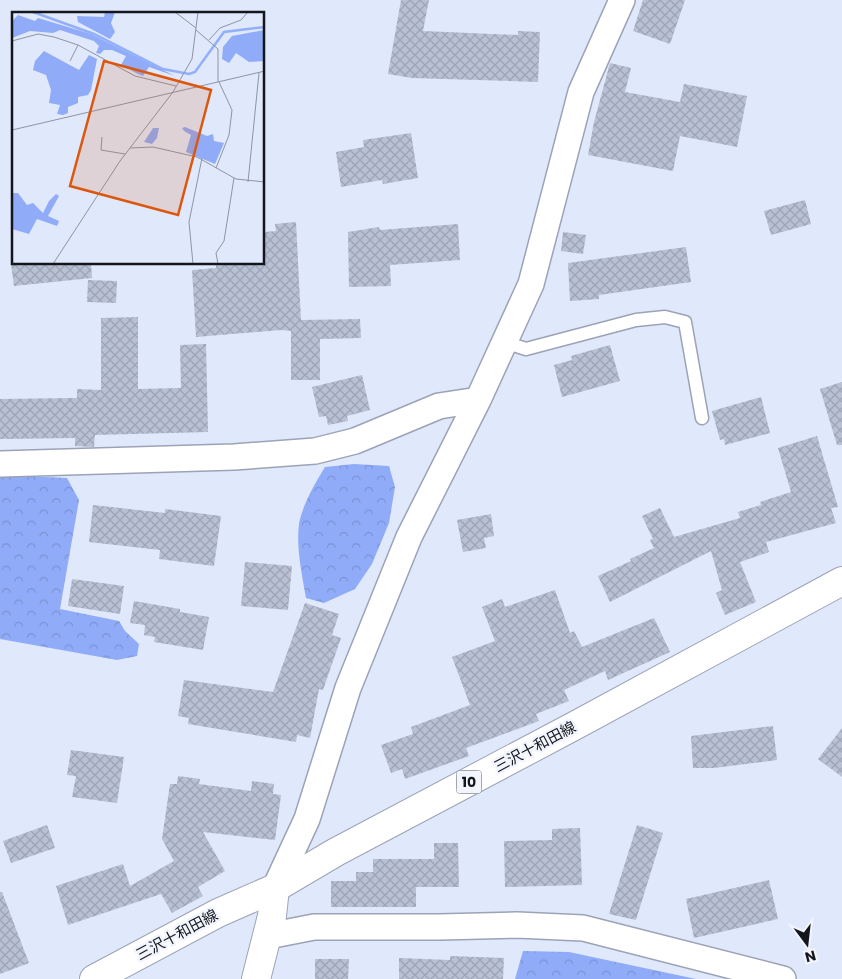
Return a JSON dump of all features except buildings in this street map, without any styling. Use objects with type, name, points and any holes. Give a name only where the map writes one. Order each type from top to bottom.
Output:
[{"type":"main road","name":"三沢十和田線","points":[[94,979],[218,913],[275,888],[336,852],[576,725],[842,580]]},
{"type":"main road","points":[[256,979],[268,936],[275,888]]},
{"type":"street","points":[[275,888],[307,819],[348,688],[409,537],[478,400],[531,284],[581,92],[622,0]]},
{"type":"street","points":[[0,464],[234,457],[315,451],[355,441],[439,406],[478,400]]},
{"type":"street","points":[[268,936],[314,927],[517,925],[582,928],[783,979]]},
{"type":"lane","points":[[504,342],[526,349],[636,320],[665,316],[684,322],[702,418]]},
{"type":"green space","points":[[354,464],[389,466],[395,487],[389,523],[372,564],[355,589],[324,603],[306,598],[298,542],[299,524],[303,510],[313,487],[325,467]]},
{"type":"green space","points":[[0,475],[67,478],[79,500],[60,609],[119,621],[125,631],[139,644],[137,656],[117,660],[0,639]]},
{"type":"green space","points":[[523,951],[569,952],[696,979],[515,979]]}]
